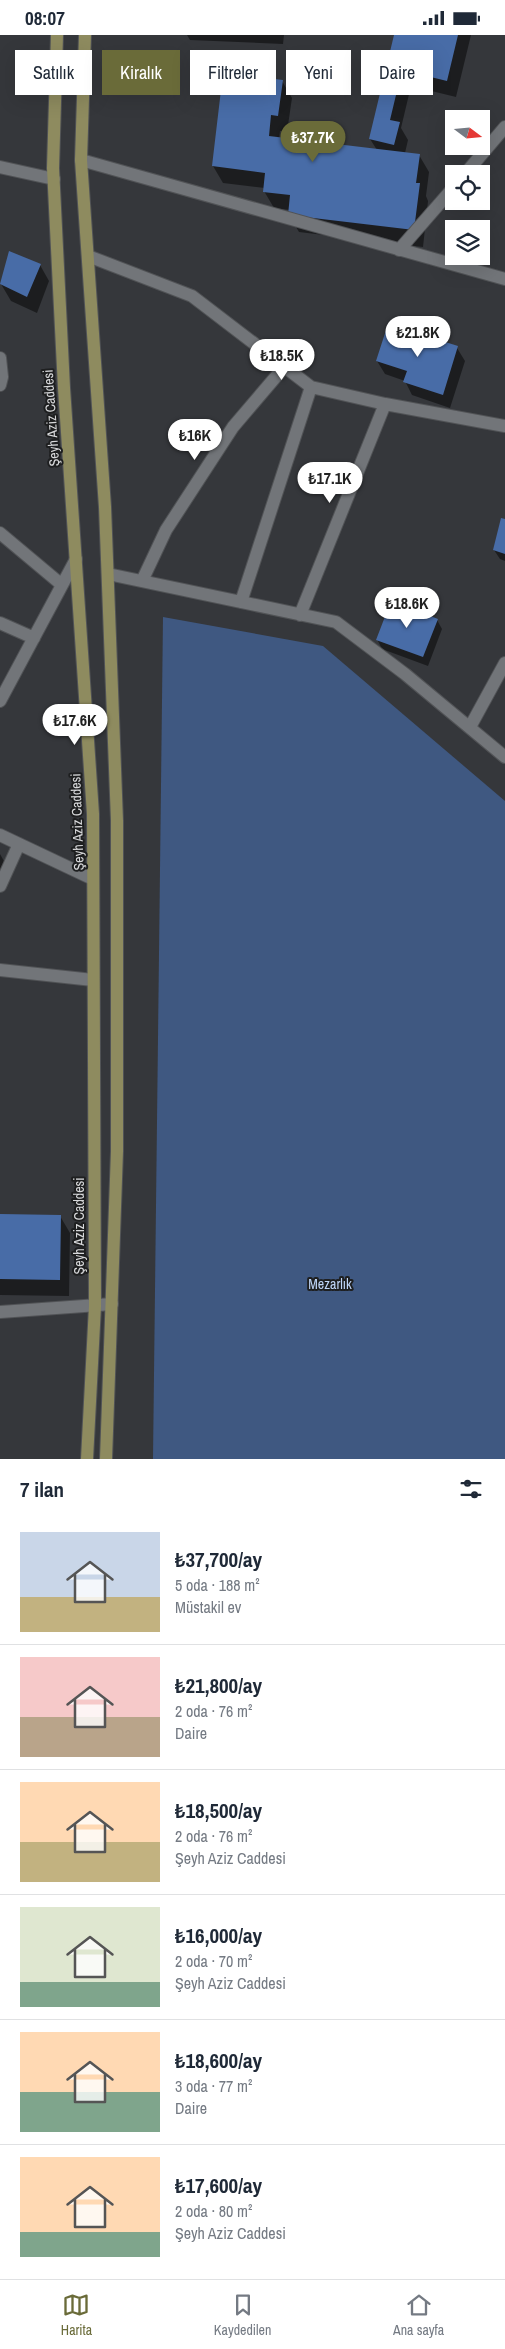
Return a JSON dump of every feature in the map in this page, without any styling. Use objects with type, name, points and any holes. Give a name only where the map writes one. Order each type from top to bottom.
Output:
[{"type":"main road","name":"Şeyh Aziz Caddesi","points":[[57,35],[54,179],[93,814],[94,1306],[87,1459]]},
{"type":"main road","points":[[85,35],[82,160],[108,574],[117,821],[117,1141],[106,1459]]},
{"type":"street","points":[[473,165],[505,127]]},
{"type":"street","points":[[82,160],[505,279]]},
{"type":"street","points":[[0,167],[54,179]]},
{"type":"street","points":[[399,250],[445,197]]},
{"type":"street","points":[[88,256],[192,296],[311,387],[384,404],[505,426]]},
{"type":"street","points":[[0,358],[2,377],[0,385]]},
{"type":"street","points":[[142,581],[166,530],[233,427],[285,366]]},
{"type":"street","points":[[241,602],[311,387]]},
{"type":"street","points":[[300,615],[384,404]]},
{"type":"street","points":[[0,533],[62,585]]},
{"type":"street","points":[[0,701],[76,559]]},
{"type":"street","points":[[108,574],[336,622],[405,674],[505,757]]},
{"type":"street","points":[[0,623],[34,638]]},
{"type":"street","points":[[470,727],[505,663]]},
{"type":"street","points":[[0,835],[93,879]]},
{"type":"street","points":[[0,886],[19,844]]},
{"type":"street","points":[[0,970],[94,981]]},
{"type":"street","points":[[0,1312],[112,1304]]},
{"type":"green space","name":"Mezarlık","points":[[163,617],[323,646],[505,801],[505,1459],[153,1459]]},
{"type":"building","points":[[394,35],[458,35],[447,81],[433,78],[433,50],[390,50]]},
{"type":"building","points":[[276,79],[283,80],[278,116],[271,115],[269,136],[420,154],[416,183],[420,183],[414,230],[288,215],[290,195],[263,192],[265,173],[212,166],[220,95],[276,95]]},
{"type":"building","points":[[380,95],[396,95],[390,120],[400,122],[394,145],[369,139]]},
{"type":"building","points":[[9,251],[41,264],[27,297],[0,284]]},
{"type":"building","points":[[388,324],[458,346],[443,395],[403,382],[407,371],[376,361]]},
{"type":"building","points":[[501,518],[505,519],[505,554],[493,550]]},
{"type":"building","points":[[391,601],[438,619],[423,657],[376,640]]},
{"type":"building","points":[[0,1214],[61,1215],[60,1280],[0,1279]]}]
